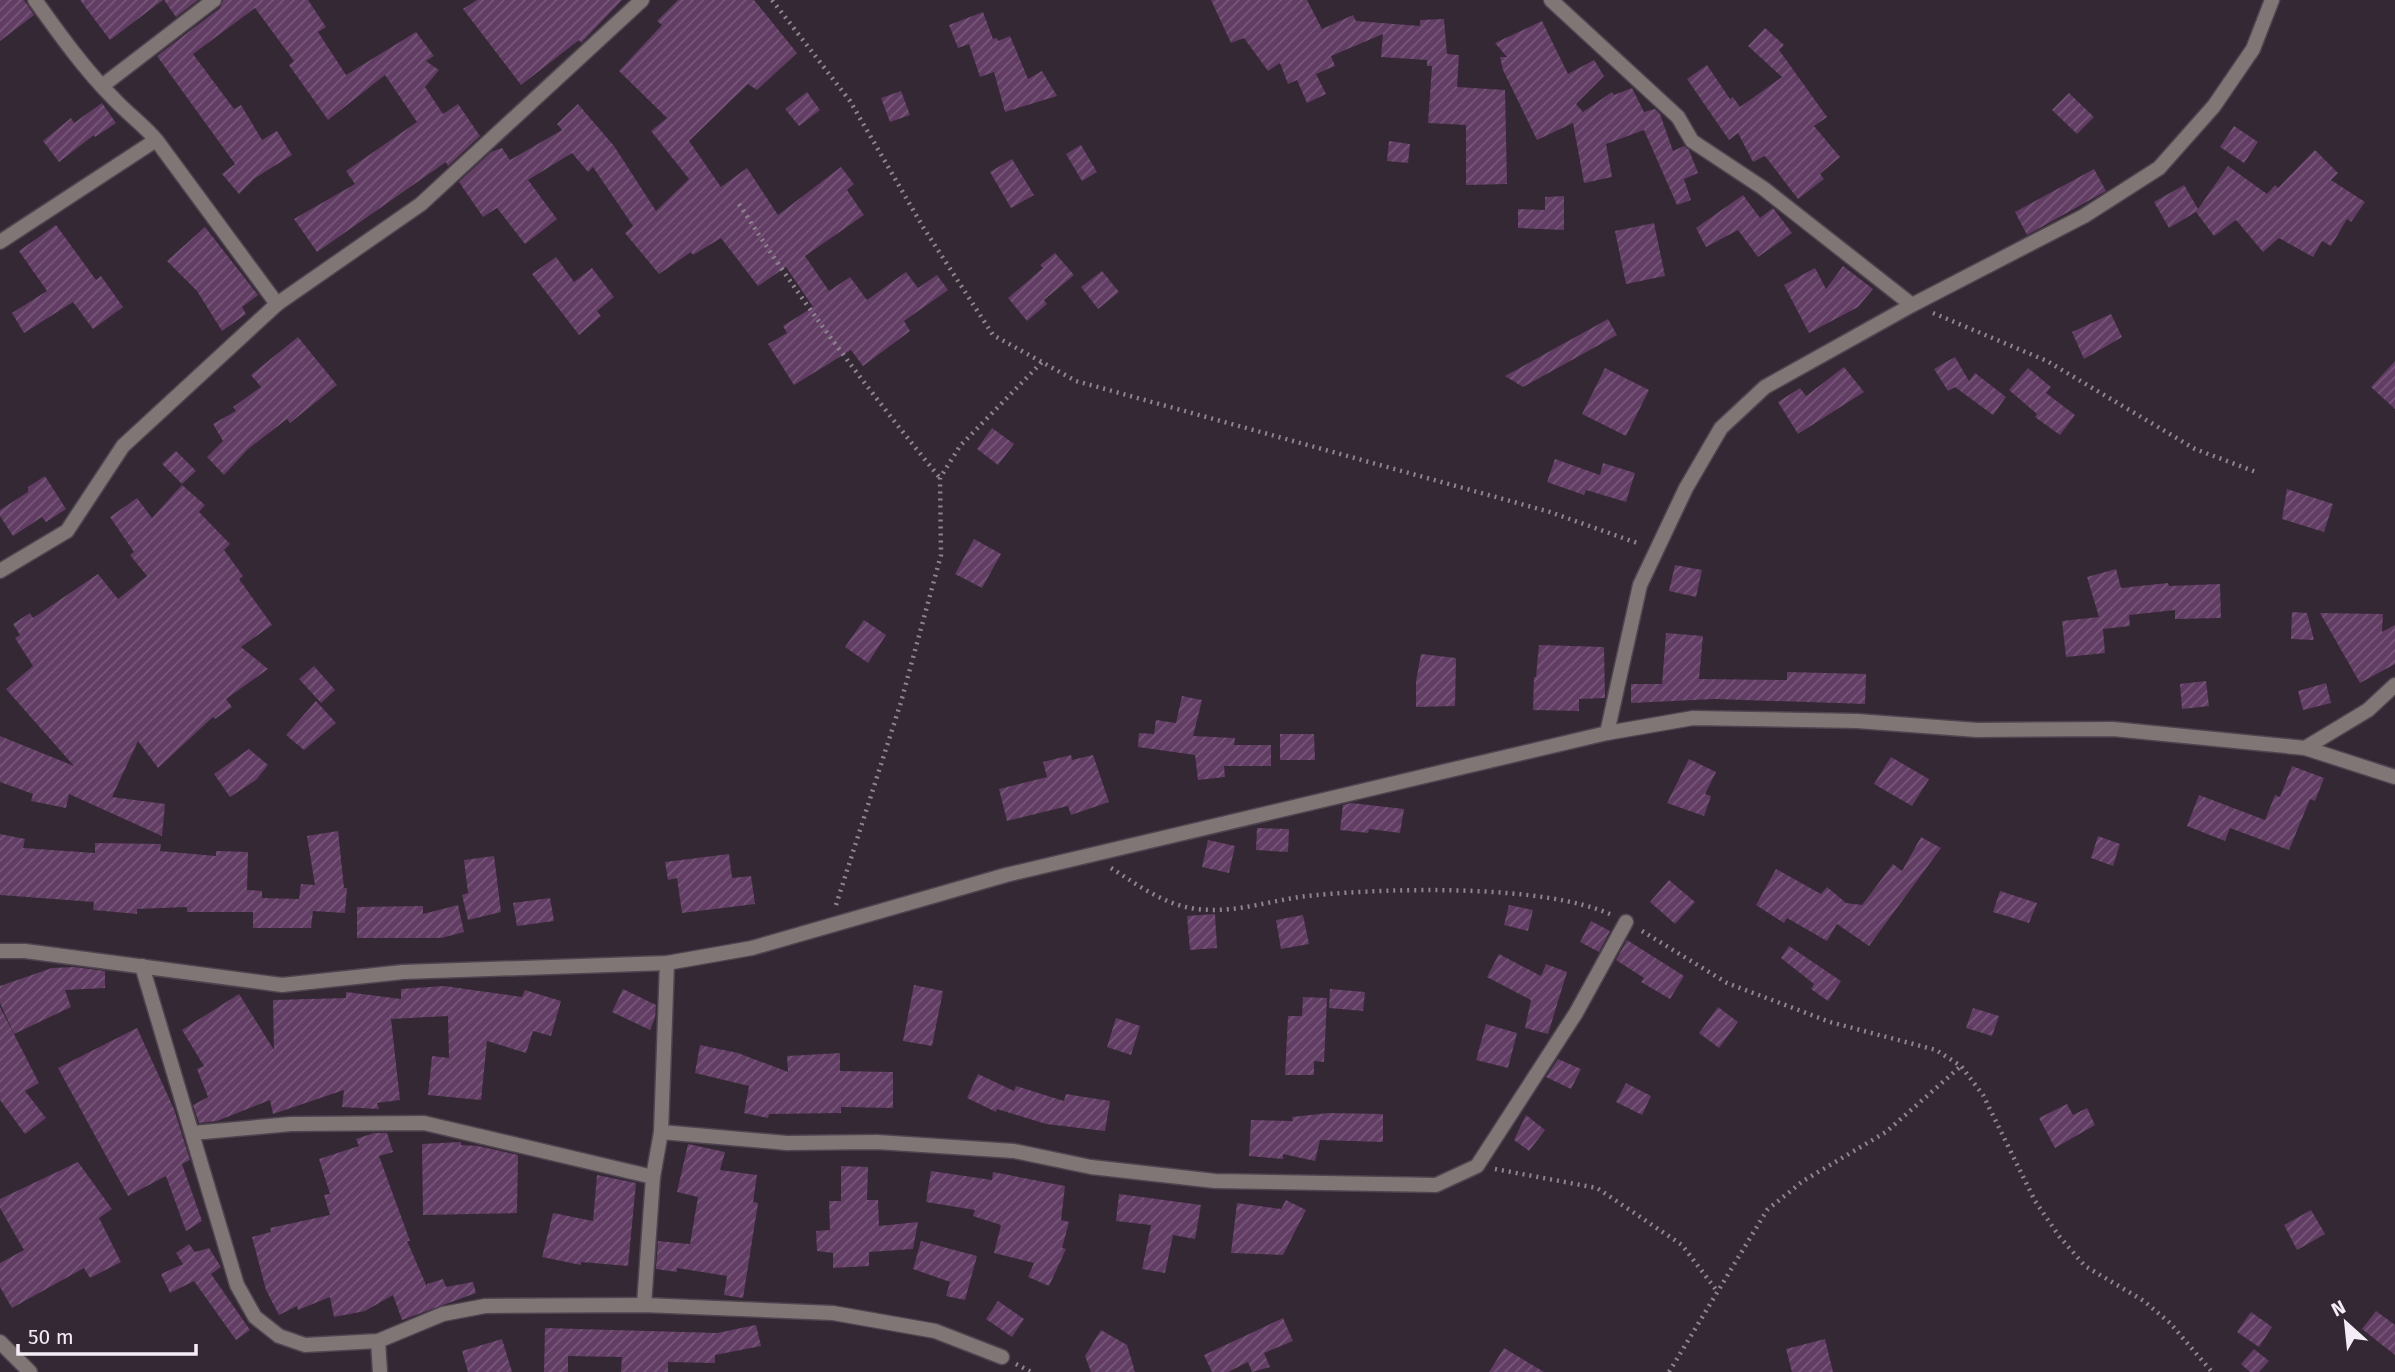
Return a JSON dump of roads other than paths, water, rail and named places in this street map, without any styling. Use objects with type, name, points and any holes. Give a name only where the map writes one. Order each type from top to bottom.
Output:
[{"type":"street","points":[[36,0],[64,42],[102,86],[156,140],[277,304]]},
{"type":"street","points":[[102,86],[214,0]]},
{"type":"street","points":[[0,571],[67,531],[123,446],[277,304],[421,204],[642,0]]},
{"type":"street","points":[[1551,0],[1678,117],[1692,141],[1763,188],[1912,305]]},
{"type":"street","points":[[1607,733],[1640,585],[1686,488],[1721,428],[1765,387],[1912,305],[2084,216],[2159,168],[2214,106],[2253,49],[2272,0]]},
{"type":"street","points":[[0,242],[156,140]]},
{"type":"street","points":[[2305,748],[2368,710],[2395,685]]},
{"type":"street","points":[[0,951],[25,951],[282,985],[402,972],[667,963],[752,948],[1006,875],[1089,855],[1607,733],[1693,718],[1843,721],[1977,730],[2112,729],[2305,748],[2395,778]]},
{"type":"street","points":[[661,1132],[787,1143],[877,1142],[1014,1151],[1091,1167],[1214,1181],[1436,1185],[1477,1166],[1576,1013],[1626,922]]},
{"type":"street","points":[[644,1305],[653,1177],[661,1132],[667,963]]},
{"type":"street","points":[[142,966],[237,1285],[255,1317],[279,1336],[305,1345],[378,1341],[443,1314],[485,1306],[644,1305],[833,1313],[934,1331],[1002,1357]]},
{"type":"street","points":[[193,1133],[291,1124],[424,1123],[653,1177]]},
{"type":"street","points":[[378,1341],[380,1372]]},
{"type":"street","points":[[0,1342],[30,1372]]}]
